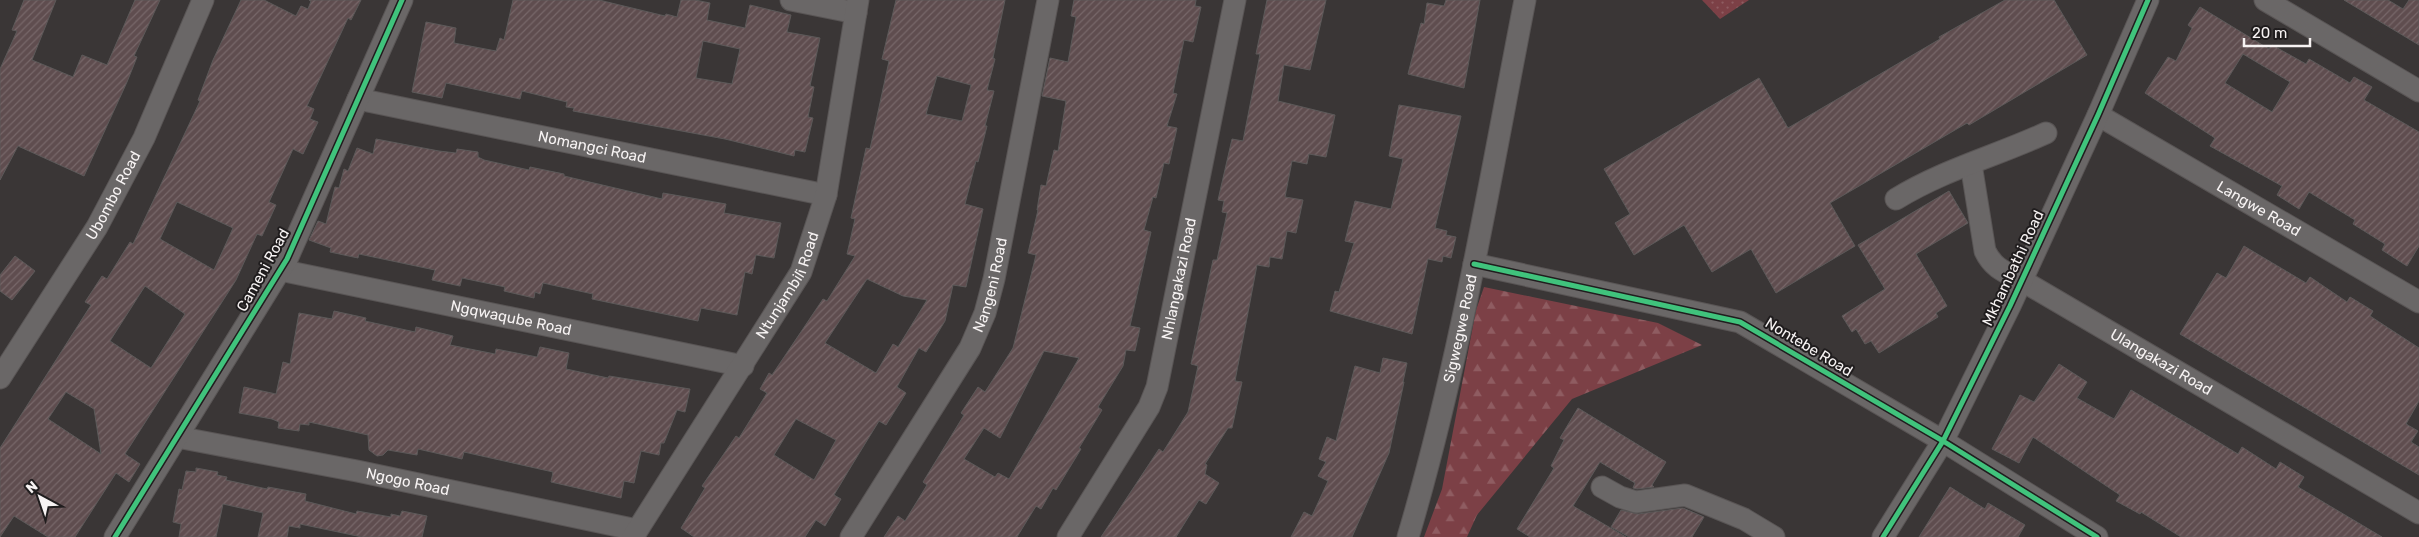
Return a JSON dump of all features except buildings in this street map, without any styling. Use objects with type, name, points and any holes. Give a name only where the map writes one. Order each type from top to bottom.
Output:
[{"type":"street","name":"Ubombo Road","points":[[0,378],[97,227],[144,138],[203,0]]},
{"type":"street","name":"Cameni Road","points":[[115,537],[280,270],[402,0]]},
{"type":"street","points":[[791,0],[857,6]]},
{"type":"street","name":"Nangeni Road","points":[[852,537],[970,348],[984,313],[994,279],[1048,0]]},
{"type":"street","name":"Nhlangakazi Road","points":[[1068,537],[1149,407],[1157,387],[1235,0]]},
{"type":"street","name":"Sigwegwe Road","points":[[1408,537],[1436,432],[1474,264],[1524,0]]},
{"type":"street","name":"Mkhambathi Road","points":[[1884,537],[1943,441],[2098,115],[2148,0]]},
{"type":"street","points":[[2265,0],[2419,90]]},
{"type":"street","name":"Ntunjambili Road","points":[[635,534],[801,272],[826,195],[857,6]]},
{"type":"street","name":"Nomangci Road","points":[[358,99],[826,195]]},
{"type":"street","name":"Langwe Road","points":[[2098,115],[2419,302]]},
{"type":"street","points":[[1896,199],[1933,178],[2046,134]]},
{"type":"street","name":"Ulangakazi Road","points":[[1971,164],[1985,251],[1990,262],[1997,269],[2021,280],[2419,513]]},
{"type":"street","name":"Nontebe Road","points":[[1474,264],[1740,322],[1943,441],[2098,537]]},
{"type":"street","name":"Ngqwaqube Road","points":[[280,270],[743,366]]},
{"type":"street","name":"Ngogo Road","points":[[177,437],[357,471],[635,534]]},
{"type":"street","points":[[1602,487],[1620,497],[1636,502],[1685,495],[1744,519],[1774,537]]},
{"type":"green space","points":[[1702,0],[1749,0],[1720,19]]},
{"type":"green space","points":[[1484,287],[1658,323],[1702,345],[1572,399],[1477,515],[1467,537],[1424,537],[1442,489],[1476,310]]},
{"type":"cycle path","points":[[115,537],[287,259],[402,0]]},
{"type":"cycle path","points":[[1883,537],[1943,441],[2010,306],[2098,115],[2148,0]]},
{"type":"cycle path","points":[[1474,264],[1740,322],[1943,441],[2097,537]]}]
